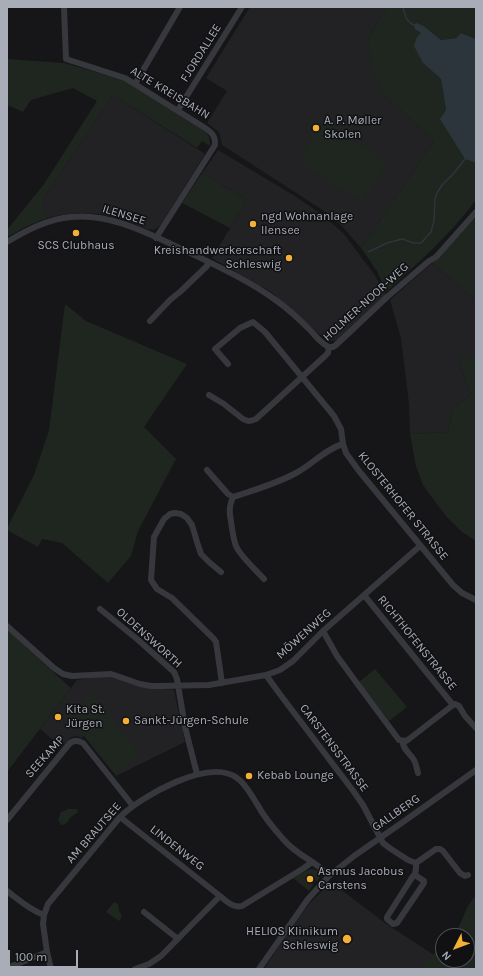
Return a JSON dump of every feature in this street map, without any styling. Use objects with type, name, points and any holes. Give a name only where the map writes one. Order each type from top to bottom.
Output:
[{"type":"street","name":"ALTE KREISBAHN","points":[[64,7],[66,60],[125,78],[178,110],[210,131],[214,136],[215,145],[156,238]]},
{"type":"street","points":[[135,84],[180,7]]},
{"type":"street","name":"FJORDALLEE","points":[[178,110],[242,7]]},
{"type":"street","name":"HOLMER-NOOR-WEG","points":[[429,261],[434,252],[476,206]]},
{"type":"street","name":"HOLMER-NOOR-WEG","points":[[210,395],[243,419],[252,421],[256,419],[327,355],[329,347],[336,345],[429,261],[436,257],[476,212]]},
{"type":"street","name":"ILENSEE","points":[[7,242],[16,236],[48,221],[72,216],[101,218],[117,222],[140,230],[209,262],[246,282],[279,302],[300,320],[323,344],[329,347]]},
{"type":"street","points":[[150,321],[170,300],[207,266],[209,262]]},
{"type":"street","name":"KLOSTERHOFER STRASSE","points":[[228,364],[215,349],[240,328],[253,322],[266,332],[334,416],[341,429],[346,453],[359,471],[453,585],[462,593],[476,600]]},
{"type":"street","points":[[264,579],[236,547],[229,510],[233,497],[288,478],[310,465],[331,448],[343,444]]},
{"type":"street","points":[[207,470],[228,494],[233,497]]},
{"type":"street","points":[[221,572],[201,554],[192,525],[188,518],[181,514],[175,513],[170,514],[164,519],[154,537],[151,580],[157,589],[172,598],[214,639],[216,642],[222,683]]},
{"type":"street","name":"MÖWENWEG","points":[[7,626],[54,668],[63,674],[72,676],[111,674],[140,684],[151,686],[178,686],[209,685],[266,675],[280,670],[293,661],[323,632],[420,546]]},
{"type":"street","name":"RICHTHOFENSTRASSE","points":[[364,595],[453,705],[455,704],[459,706],[465,716],[476,728]]},
{"type":"street","name":"OLDENSWORTH","points":[[100,609],[174,672],[177,679],[185,727],[198,774]]},
{"type":"street","points":[[323,632],[356,682],[396,737],[400,740],[406,741],[453,705]]},
{"type":"street","name":"CARSTENSSTRASSE","points":[[266,675],[354,792],[363,805],[383,843],[408,860],[416,863]]},
{"type":"street","name":"SEEKAMP","points":[[7,820],[73,741],[83,743],[133,806]]},
{"type":"street","points":[[403,741],[404,748],[416,763],[418,773]]},
{"type":"street","name":"GALLBERG","points":[[259,969],[308,899],[329,876],[354,856],[476,770]]},
{"type":"street","name":"AM BRAUTSEE","points":[[51,969],[43,924],[44,915],[48,904],[120,817],[149,795],[198,774],[212,771],[227,773],[237,778],[285,842],[294,851],[319,866],[329,876]]},
{"type":"street","name":"LINDENWEG","points":[[120,817],[233,906],[242,906],[312,862]]},
{"type":"street","points":[[415,875],[424,881],[424,883],[397,923],[393,924],[387,920],[387,917],[415,875],[416,863],[436,849],[443,851],[460,873],[465,876],[468,874]]},
{"type":"street","points":[[7,892],[37,913],[44,915]]},
{"type":"street","points":[[135,969],[150,964],[161,956],[220,896]]},
{"type":"street","points":[[144,912],[178,939]]},
{"type":"street","points":[[7,968],[47,952]]},
{"type":"shaded area","name":"A. P. Møller Skolen","points":[[250,7],[386,7],[368,39],[382,93],[434,141],[361,248],[343,227],[324,211],[222,145],[219,132],[207,123],[227,91],[206,78]]},
{"type":"shaded area","points":[[386,7],[476,7],[476,39],[462,33],[456,38],[441,40],[425,27],[421,33],[423,63],[441,79],[446,110],[465,159],[476,163],[476,200],[445,237],[386,292],[377,271],[361,248],[434,141],[382,93],[370,59],[368,39]]},
{"type":"shaded area","points":[[417,23],[425,27],[441,40],[456,38],[461,33],[476,39],[476,163],[465,159],[440,119],[446,110],[441,79],[423,63],[414,46],[417,37],[421,33],[415,29],[414,25]]},
{"type":"shaded area","points":[[7,59],[64,63],[124,80],[205,131],[210,141],[210,146],[202,141],[197,148],[113,95],[43,199],[47,218],[27,226],[9,236],[7,234],[7,230],[44,184],[97,101],[73,88],[31,100],[23,112],[7,105]]},
{"type":"shaded area","points":[[113,95],[205,154],[160,226],[154,230],[147,229],[123,219],[100,214],[78,213],[47,218],[43,199]]},
{"type":"shaded area","points":[[323,122],[388,162],[362,202],[298,162]]},
{"type":"shaded area","points":[[218,150],[295,196],[321,214],[343,233],[374,274],[386,294],[338,340],[330,341],[325,339],[271,292],[212,258],[247,200],[202,173]]},
{"type":"shaded area","points":[[202,173],[247,200],[230,228],[182,203]]},
{"type":"shaded area","points":[[476,217],[476,300],[432,263]]},
{"type":"shaded area","points":[[432,263],[476,300],[476,355],[458,361],[471,394],[452,410],[448,432],[410,434],[409,404],[401,338],[390,300]]},
{"type":"shaded area","points":[[65,304],[86,321],[187,364],[144,427],[176,459],[138,531],[131,556],[108,583],[62,543],[42,539],[38,547],[7,530],[34,475],[49,430]]},
{"type":"shaded area","points":[[476,355],[476,541],[462,532],[445,515],[423,485],[416,466],[410,434],[448,432],[452,410],[471,394],[458,361]]},
{"type":"shaded area","points":[[7,630],[71,688],[7,772]]},
{"type":"shaded area","points":[[375,669],[407,707],[389,721],[359,682]]},
{"type":"shaded area","name":"Sankt-Jürgen-Schule","points":[[106,676],[139,686],[174,690],[185,742],[116,776],[84,736],[81,738],[77,736],[72,737],[61,747],[40,729],[77,680]]},
{"type":"shaded area","points":[[93,693],[139,754],[115,774],[67,715]]},
{"type":"shaded area","points":[[68,809],[77,809],[78,812],[70,818],[66,824],[61,825],[58,820],[61,812]]},
{"type":"shaded area","points":[[311,869],[318,871],[320,876],[317,881],[310,877],[308,880],[313,885],[309,891],[293,878]]},
{"type":"shaded area","name":"HELIOS Klinikum Schleswig","points":[[331,882],[385,923],[434,955],[418,969],[264,969],[310,903]]},
{"type":"shaded area","points":[[476,896],[476,969],[418,969],[435,953],[435,968],[475,968],[475,928],[458,928],[472,900]]},
{"type":"shaded area","points":[[114,902],[118,904],[122,917],[119,921],[106,912]]},
{"type":"waterway","points":[[403,7],[408,20],[414,25]]},
{"type":"waterway","points":[[368,252],[387,243],[402,239],[414,243],[421,243],[431,232],[434,221],[435,199],[437,193],[442,185],[465,159]]},
{"type":"place","name":"A. P. Møller Skolen","points":[[316,128]]},
{"type":"place","name":"ngd Wohnanlage Ilensee","points":[[253,224]]},
{"type":"place","name":"SCS Clubhaus","points":[[76,233]]},
{"type":"place","name":"Kreishandwerkerschaft Schleswig","points":[[289,258]]},
{"type":"place","name":"Kita St. Jürgen","points":[[58,717]]},
{"type":"place","name":"Sankt-Jürgen-Schule","points":[[126,721]]},
{"type":"place","name":"Kebab Lounge","points":[[249,776]]},
{"type":"place","name":"Asmus Jacobus Carstens","points":[[310,879]]},
{"type":"place","name":"HELIOS Klinikum Schleswig","points":[[347,939]]}]
